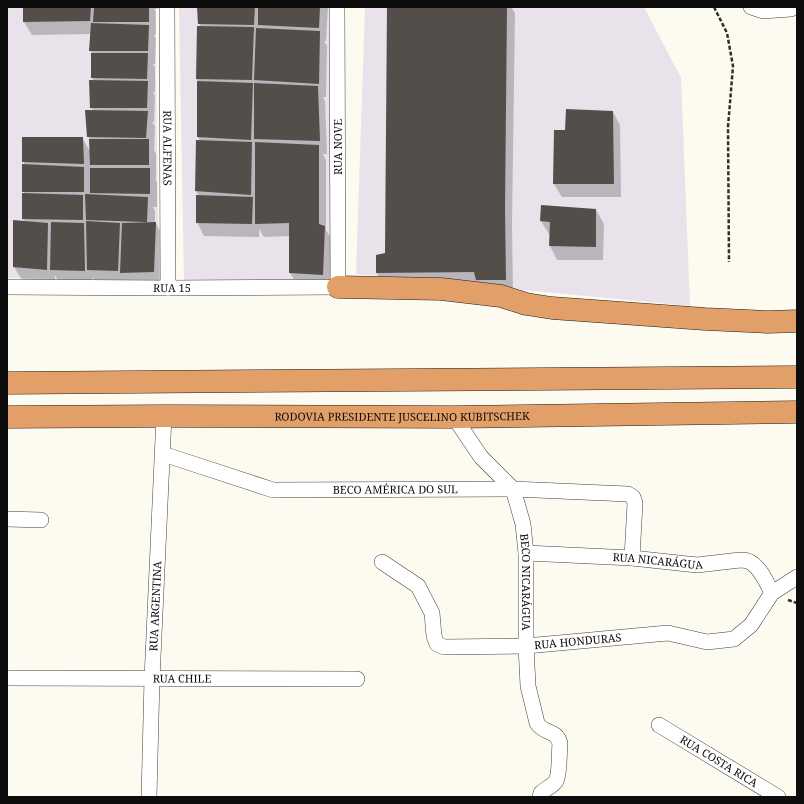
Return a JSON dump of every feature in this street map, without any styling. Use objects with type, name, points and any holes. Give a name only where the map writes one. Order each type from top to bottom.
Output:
[{"type":"highway","points":[[338,287],[441,289],[501,296],[526,304],[552,308],[705,319],[768,322],[797,321]]},
{"type":"highway","points":[[7,383],[797,376]]},
{"type":"highway","name":"RODOVIA PRESIDENTE JUSCELINO KUBITSCHEK","points":[[7,417],[454,417],[797,412]]},
{"type":"street","name":"RUA ALFENAS","points":[[167,7],[168,288]]},
{"type":"street","name":"RUA NOVE","points":[[337,7],[338,287]]},
{"type":"street","points":[[751,7],[763,11],[791,9],[792,7]]},
{"type":"street","name":"RUA 15","points":[[7,287],[338,287]]},
{"type":"street","name":"RUA ARGENTINA","points":[[150,797],[152,679],[164,416]]},
{"type":"street","name":"BECO NICARÁGUA","points":[[454,417],[481,457],[512,489],[523,524],[526,553],[526,646],[528,686],[537,723],[542,729],[554,734],[560,743],[557,780],[554,784],[541,793],[540,797]]},
{"type":"street","name":"BECO AMÉRICA DO SUL","points":[[163,454],[273,490],[512,489],[628,494],[633,497],[635,503],[632,558]]},
{"type":"street","points":[[7,519],[41,520]]},
{"type":"street","name":"RUA NICARÁGUA","points":[[526,553],[632,558],[697,565],[746,560],[757,567],[772,593]]},
{"type":"street","name":"RUA HONDURAS","points":[[382,562],[418,586],[432,613],[434,636],[437,644],[444,647],[526,646],[668,633],[708,642],[734,638],[752,625],[772,593],[797,577]]},
{"type":"street","name":"RUA CHILE","points":[[7,678],[357,679]]},
{"type":"street","name":"RUA COSTA RICA","points":[[659,725],[778,797]]},
{"type":"path","points":[[714,7],[727,33],[733,66],[728,127],[729,262]]},
{"type":"shaded area","points":[[7,7],[155,7],[159,280],[7,278]]},
{"type":"shaded area","points":[[179,7],[330,7],[330,282],[184,280]]},
{"type":"shaded area","points":[[365,7],[644,7],[681,78],[690,306],[356,274]]},
{"type":"building","points":[[23,7],[91,7],[90,21],[23,22]]},
{"type":"building","points":[[94,7],[149,7],[149,22],[93,22]]},
{"type":"building","points":[[197,7],[255,7],[254,25],[198,24]]},
{"type":"building","points":[[258,7],[320,7],[319,28],[258,25]]},
{"type":"building","points":[[387,7],[507,7],[505,209],[506,280],[476,280],[474,272],[376,273],[376,255],[385,253]]},
{"type":"building","points":[[91,23],[149,25],[148,51],[89,51]]},
{"type":"building","points":[[197,26],[254,27],[252,80],[196,79]]},
{"type":"building","points":[[256,28],[320,31],[319,84],[254,80]]},
{"type":"building","points":[[91,53],[148,53],[147,79],[91,78]]},
{"type":"building","points":[[89,80],[148,81],[147,108],[90,108]]},
{"type":"building","points":[[197,81],[253,83],[251,140],[197,137]]},
{"type":"building","points":[[254,83],[318,86],[320,141],[254,139]]},
{"type":"building","points":[[566,109],[613,111],[614,184],[553,184],[554,130],[565,130]]},
{"type":"building","points":[[85,110],[148,111],[146,138],[87,137]]},
{"type":"building","points":[[22,137],[83,137],[84,164],[22,162]]},
{"type":"building","points":[[89,139],[149,139],[149,165],[90,165]]},
{"type":"building","points":[[196,140],[252,142],[251,195],[195,191]]},
{"type":"building","points":[[255,142],[319,145],[319,224],[325,226],[323,275],[289,273],[289,223],[255,224]]},
{"type":"building","points":[[22,164],[84,167],[84,192],[22,192]]},
{"type":"building","points":[[90,168],[150,168],[150,194],[90,193]]},
{"type":"building","points":[[22,193],[83,195],[83,220],[22,219]]},
{"type":"building","points":[[85,194],[148,197],[147,222],[86,220]]},
{"type":"building","points":[[196,195],[253,197],[252,224],[196,223]]},
{"type":"building","points":[[541,205],[596,209],[596,247],[549,246],[550,222],[540,221]]},
{"type":"building","points":[[13,220],[48,223],[47,270],[13,267]]},
{"type":"building","points":[[86,221],[120,223],[118,271],[87,270]]},
{"type":"building","points":[[51,222],[84,223],[85,271],[50,270]]},
{"type":"building","points":[[156,222],[154,272],[120,273],[122,223]]}]
